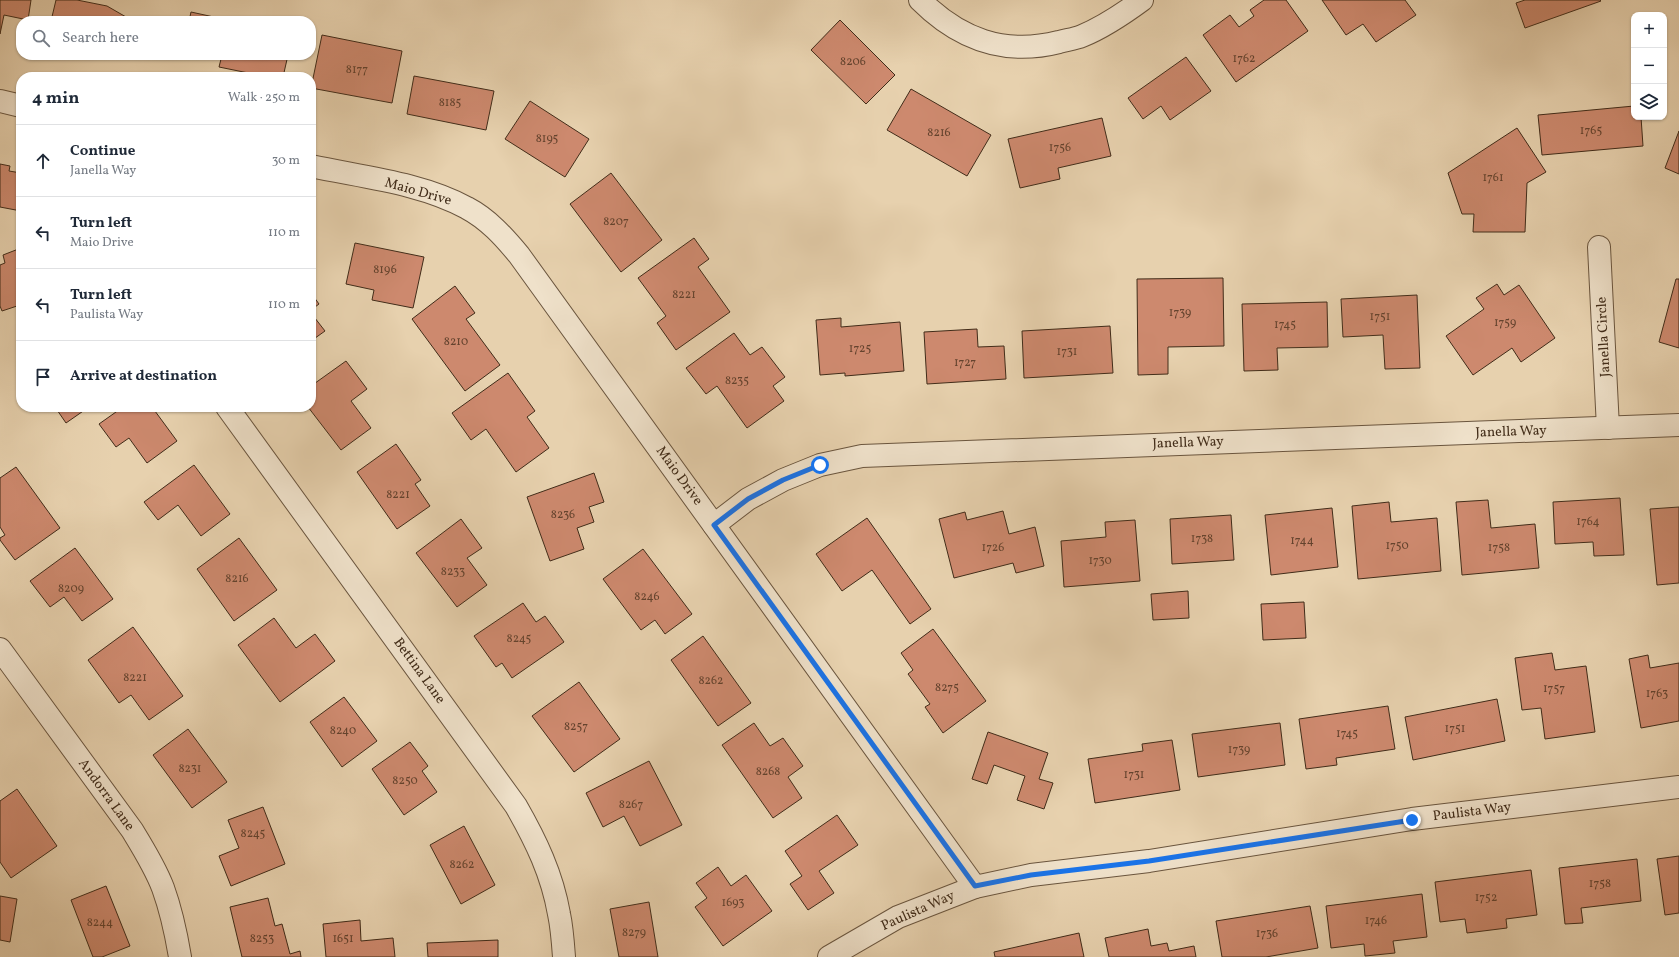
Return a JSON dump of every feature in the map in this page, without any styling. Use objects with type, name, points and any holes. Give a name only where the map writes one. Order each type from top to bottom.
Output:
[{"type":"street","points":[[920,0],[936,16],[974,38],[1004,46],[1039,47],[1081,37],[1121,16],[1142,0]]},
{"type":"street","points":[[0,102],[16,105]]},
{"type":"street","name":"Maio Drive","points":[[316,167],[404,185],[436,194],[468,208],[496,228],[524,261],[975,886]]},
{"type":"street","name":"Janella Circle","points":[[1599,247],[1608,428]]},
{"type":"street","name":"Bettina Lane","points":[[231,412],[516,806],[536,840],[550,876],[560,915],[564,957]]},
{"type":"street","name":"Janella Way","points":[[714,525],[748,499],[783,480],[820,465],[862,456],[1679,425]]},
{"type":"street","name":"Andorra Lane","points":[[0,649],[132,830],[149,857],[162,887],[173,921],[180,957]]},
{"type":"street","name":"Paulista Way","points":[[829,957],[898,917],[975,886],[1031,875],[1149,861],[1412,820],[1679,787]]},
{"type":"building","points":[[0,0],[31,0],[29,16],[16,16],[16,18],[4,15],[0,34]]},
{"type":"building","points":[[56,0],[77,0],[107,6],[124,16],[52,16]]},
{"type":"building","points":[[1264,0],[1286,0],[1308,31],[1236,82],[1203,35],[1230,15],[1239,27],[1254,16],[1250,10]]},
{"type":"building","points":[[1322,0],[1405,0],[1416,15],[1376,42],[1363,24],[1346,35]]},
{"type":"building","points":[[1525,0],[1601,1],[1525,28],[1516,3]]},
{"type":"building","points":[[191,12],[209,16],[190,16]]},
{"type":"building","points":[[840,20],[895,75],[866,104],[811,50]]},
{"type":"building","points":[[322,35],[402,51],[392,103],[316,89],[316,72],[314,72]]},
{"type":"building","points":[[1186,57],[1211,91],[1170,120],[1161,106],[1143,119],[1128,98]]},
{"type":"building","points":[[221,60],[287,60],[284,72],[244,72],[219,67]]},
{"type":"building","points":[[414,76],[494,91],[486,130],[407,114]]},
{"type":"building","points":[[911,89],[991,135],[967,176],[887,130]]},
{"type":"building","points":[[530,101],[589,139],[565,177],[505,139]]},
{"type":"building","points":[[1631,106],[1631,120],[1641,120],[1643,146],[1542,155],[1538,115]]},
{"type":"building","points":[[1102,118],[1111,156],[1058,168],[1060,179],[1020,188],[1008,139]]},
{"type":"building","points":[[1517,128],[1546,172],[1527,183],[1525,232],[1473,232],[1474,214],[1462,214],[1448,173]]},
{"type":"building","points":[[1679,131],[1679,174],[1665,168]]},
{"type":"building","points":[[0,164],[10,166],[9,171],[16,172],[16,210],[0,207]]},
{"type":"building","points":[[611,173],[662,240],[621,272],[570,204]]},
{"type":"building","points":[[694,238],[709,259],[698,267],[730,312],[676,350],[657,323],[666,316],[638,278]]},
{"type":"building","points":[[355,243],[424,257],[413,308],[372,300],[374,290],[346,284]]},
{"type":"building","points":[[16,250],[16,306],[2,311],[0,306],[0,265],[5,263],[3,255]]},
{"type":"building","points":[[1223,278],[1224,346],[1168,347],[1168,374],[1138,375],[1137,279]]},
{"type":"building","points":[[1676,279],[1679,279],[1679,348],[1659,342]]},
{"type":"building","points":[[1497,284],[1504,295],[1519,285],[1555,338],[1521,362],[1512,348],[1473,375],[1446,336],[1484,309],[1476,298]]},
{"type":"building","points":[[455,286],[475,313],[466,319],[500,365],[465,391],[412,319]]},
{"type":"building","points":[[1417,295],[1420,368],[1385,369],[1383,335],[1343,337],[1341,299]]},
{"type":"building","points":[[1327,302],[1328,347],[1277,348],[1278,370],[1244,371],[1242,304]]},
{"type":"building","points":[[841,318],[841,327],[900,322],[904,371],[845,376],[845,373],[820,375],[816,320]]},
{"type":"building","points":[[316,319],[325,331],[316,337]]},
{"type":"building","points":[[1110,326],[1113,373],[1024,378],[1022,331]]},
{"type":"building","points":[[977,329],[978,347],[1004,346],[1006,379],[927,384],[924,332]]},
{"type":"building","points":[[734,333],[750,355],[762,347],[785,377],[773,386],[784,401],[747,428],[717,386],[706,394],[686,368]]},
{"type":"building","points":[[346,361],[367,389],[351,401],[371,428],[341,450],[312,412],[316,412],[316,382]]},
{"type":"building","points":[[508,373],[535,411],[527,417],[549,448],[516,472],[486,429],[471,440],[452,413]]},
{"type":"building","points":[[58,412],[82,412],[66,423]]},
{"type":"building","points":[[116,412],[156,412],[177,441],[147,463],[129,438],[116,447],[99,424]]},
{"type":"building","points":[[396,444],[421,480],[415,484],[430,506],[397,529],[357,472]]},
{"type":"building","points":[[194,465],[230,514],[201,536],[178,505],[158,520],[144,502]]},
{"type":"building","points":[[16,467],[60,528],[15,560],[0,540],[0,538],[5,535],[0,527],[0,478]]},
{"type":"building","points":[[594,473],[604,502],[589,507],[594,522],[577,528],[584,549],[550,561],[527,497]]},
{"type":"building","points":[[1620,498],[1624,555],[1594,556],[1593,542],[1555,544],[1553,502]]},
{"type":"building","points":[[1488,500],[1491,528],[1535,524],[1539,568],[1462,575],[1456,502]]},
{"type":"building","points":[[1389,502],[1391,522],[1437,518],[1441,571],[1358,579],[1352,506]]},
{"type":"building","points":[[1679,507],[1679,583],[1657,585],[1650,509]]},
{"type":"building","points":[[1332,508],[1338,567],[1271,575],[1265,515]]},
{"type":"building","points":[[1003,511],[1009,534],[1035,527],[1044,566],[1016,573],[1013,563],[954,578],[939,519],[965,512],[967,520]]},
{"type":"building","points":[[1231,515],[1234,560],[1172,564],[1170,519]]},
{"type":"building","points":[[867,518],[931,609],[910,624],[872,570],[842,591],[816,554]]},
{"type":"building","points":[[461,519],[482,548],[467,558],[487,585],[457,607],[416,553]]},
{"type":"building","points":[[1135,520],[1140,581],[1064,587],[1061,541],[1106,537],[1105,522]]},
{"type":"building","points":[[239,538],[277,590],[234,621],[197,569]]},
{"type":"building","points":[[75,548],[113,599],[82,621],[64,597],[50,607],[30,581]]},
{"type":"building","points":[[643,549],[692,614],[665,634],[655,620],[641,630],[603,579]]},
{"type":"building","points":[[1188,591],[1189,618],[1153,620],[1151,594]]},
{"type":"building","points":[[1304,602],[1306,638],[1263,640],[1261,604]]},
{"type":"building","points":[[523,603],[536,622],[545,616],[564,642],[512,678],[502,663],[496,667],[474,636]]},
{"type":"building","points":[[274,618],[296,648],[315,634],[335,661],[280,702],[238,645]]},
{"type":"building","points":[[133,627],[183,696],[149,720],[131,695],[119,703],[88,660]]},
{"type":"building","points":[[933,629],[986,701],[943,733],[925,707],[930,704],[908,674],[913,670],[901,653]]},
{"type":"building","points":[[703,636],[751,703],[718,726],[671,660]]},
{"type":"building","points":[[1552,653],[1555,670],[1586,666],[1595,732],[1545,739],[1541,708],[1522,710],[1515,658]]},
{"type":"building","points":[[1648,655],[1650,668],[1679,663],[1679,721],[1641,728],[1629,659]]},
{"type":"building","points":[[579,682],[620,739],[574,772],[532,716]]},
{"type":"building","points":[[344,697],[377,741],[342,767],[310,722]]},
{"type":"building","points":[[1497,699],[1505,741],[1413,760],[1405,717]]},
{"type":"building","points":[[1388,706],[1395,749],[1336,758],[1337,765],[1306,769],[1299,719]]},
{"type":"building","points":[[754,723],[770,746],[783,738],[803,766],[788,777],[802,798],[773,818],[722,745]]},
{"type":"building","points":[[1280,723],[1285,765],[1198,777],[1192,734]]},
{"type":"building","points":[[188,729],[227,782],[192,808],[153,755]]},
{"type":"building","points":[[988,732],[1048,753],[1039,779],[1053,783],[1044,809],[1017,800],[1025,776],[994,765],[987,784],[972,779]]},
{"type":"building","points":[[1172,740],[1180,790],[1095,803],[1088,759],[1143,751],[1142,744]]},
{"type":"building","points":[[410,742],[428,766],[422,771],[437,792],[404,815],[372,769]]},
{"type":"building","points":[[649,761],[682,825],[640,846],[624,816],[603,827],[586,793]]},
{"type":"building","points":[[17,789],[57,846],[11,878],[0,862],[0,801]]},
{"type":"building","points":[[263,807],[285,864],[231,886],[219,856],[239,848],[228,820]]},
{"type":"building","points":[[837,815],[858,845],[819,871],[834,893],[808,910],[790,884],[802,876],[785,851]]},
{"type":"building","points":[[464,826],[495,885],[461,904],[430,845]]},
{"type":"building","points":[[1679,856],[1679,913],[1665,915],[1657,859]]},
{"type":"building","points":[[1637,859],[1641,901],[1581,908],[1583,923],[1565,924],[1559,868]]},
{"type":"building","points":[[718,867],[731,886],[746,875],[772,911],[723,946],[695,907],[707,898],[696,883]]},
{"type":"building","points":[[1531,870],[1537,915],[1506,919],[1507,928],[1467,933],[1465,919],[1440,922],[1435,882]]},
{"type":"building","points":[[106,886],[130,946],[102,957],[93,957],[71,900]]},
{"type":"building","points":[[1422,894],[1427,937],[1393,941],[1395,953],[1365,956],[1364,944],[1331,948],[1326,906]]},
{"type":"building","points":[[0,896],[17,899],[10,942],[0,940]]},
{"type":"building","points":[[268,898],[275,926],[282,924],[290,954],[300,951],[301,957],[242,957],[230,907]]},
{"type":"building","points":[[649,902],[658,957],[619,957],[610,909]]},
{"type":"building","points":[[1310,906],[1318,948],[1266,957],[1222,957],[1216,921]]},
{"type":"building","points":[[360,920],[361,941],[393,938],[395,957],[326,957],[323,924]]},
{"type":"building","points":[[1148,929],[1151,946],[1167,943],[1169,951],[1194,946],[1196,957],[1109,957],[1105,938]]},
{"type":"building","points":[[1079,933],[1084,957],[995,957],[994,952]]},
{"type":"building","points":[[498,940],[498,957],[428,957],[427,943]]},
{"type":"route","points":[[820,465],[783,480],[748,499],[714,525],[975,886],[1031,875],[1149,861],[1412,820]]}]
